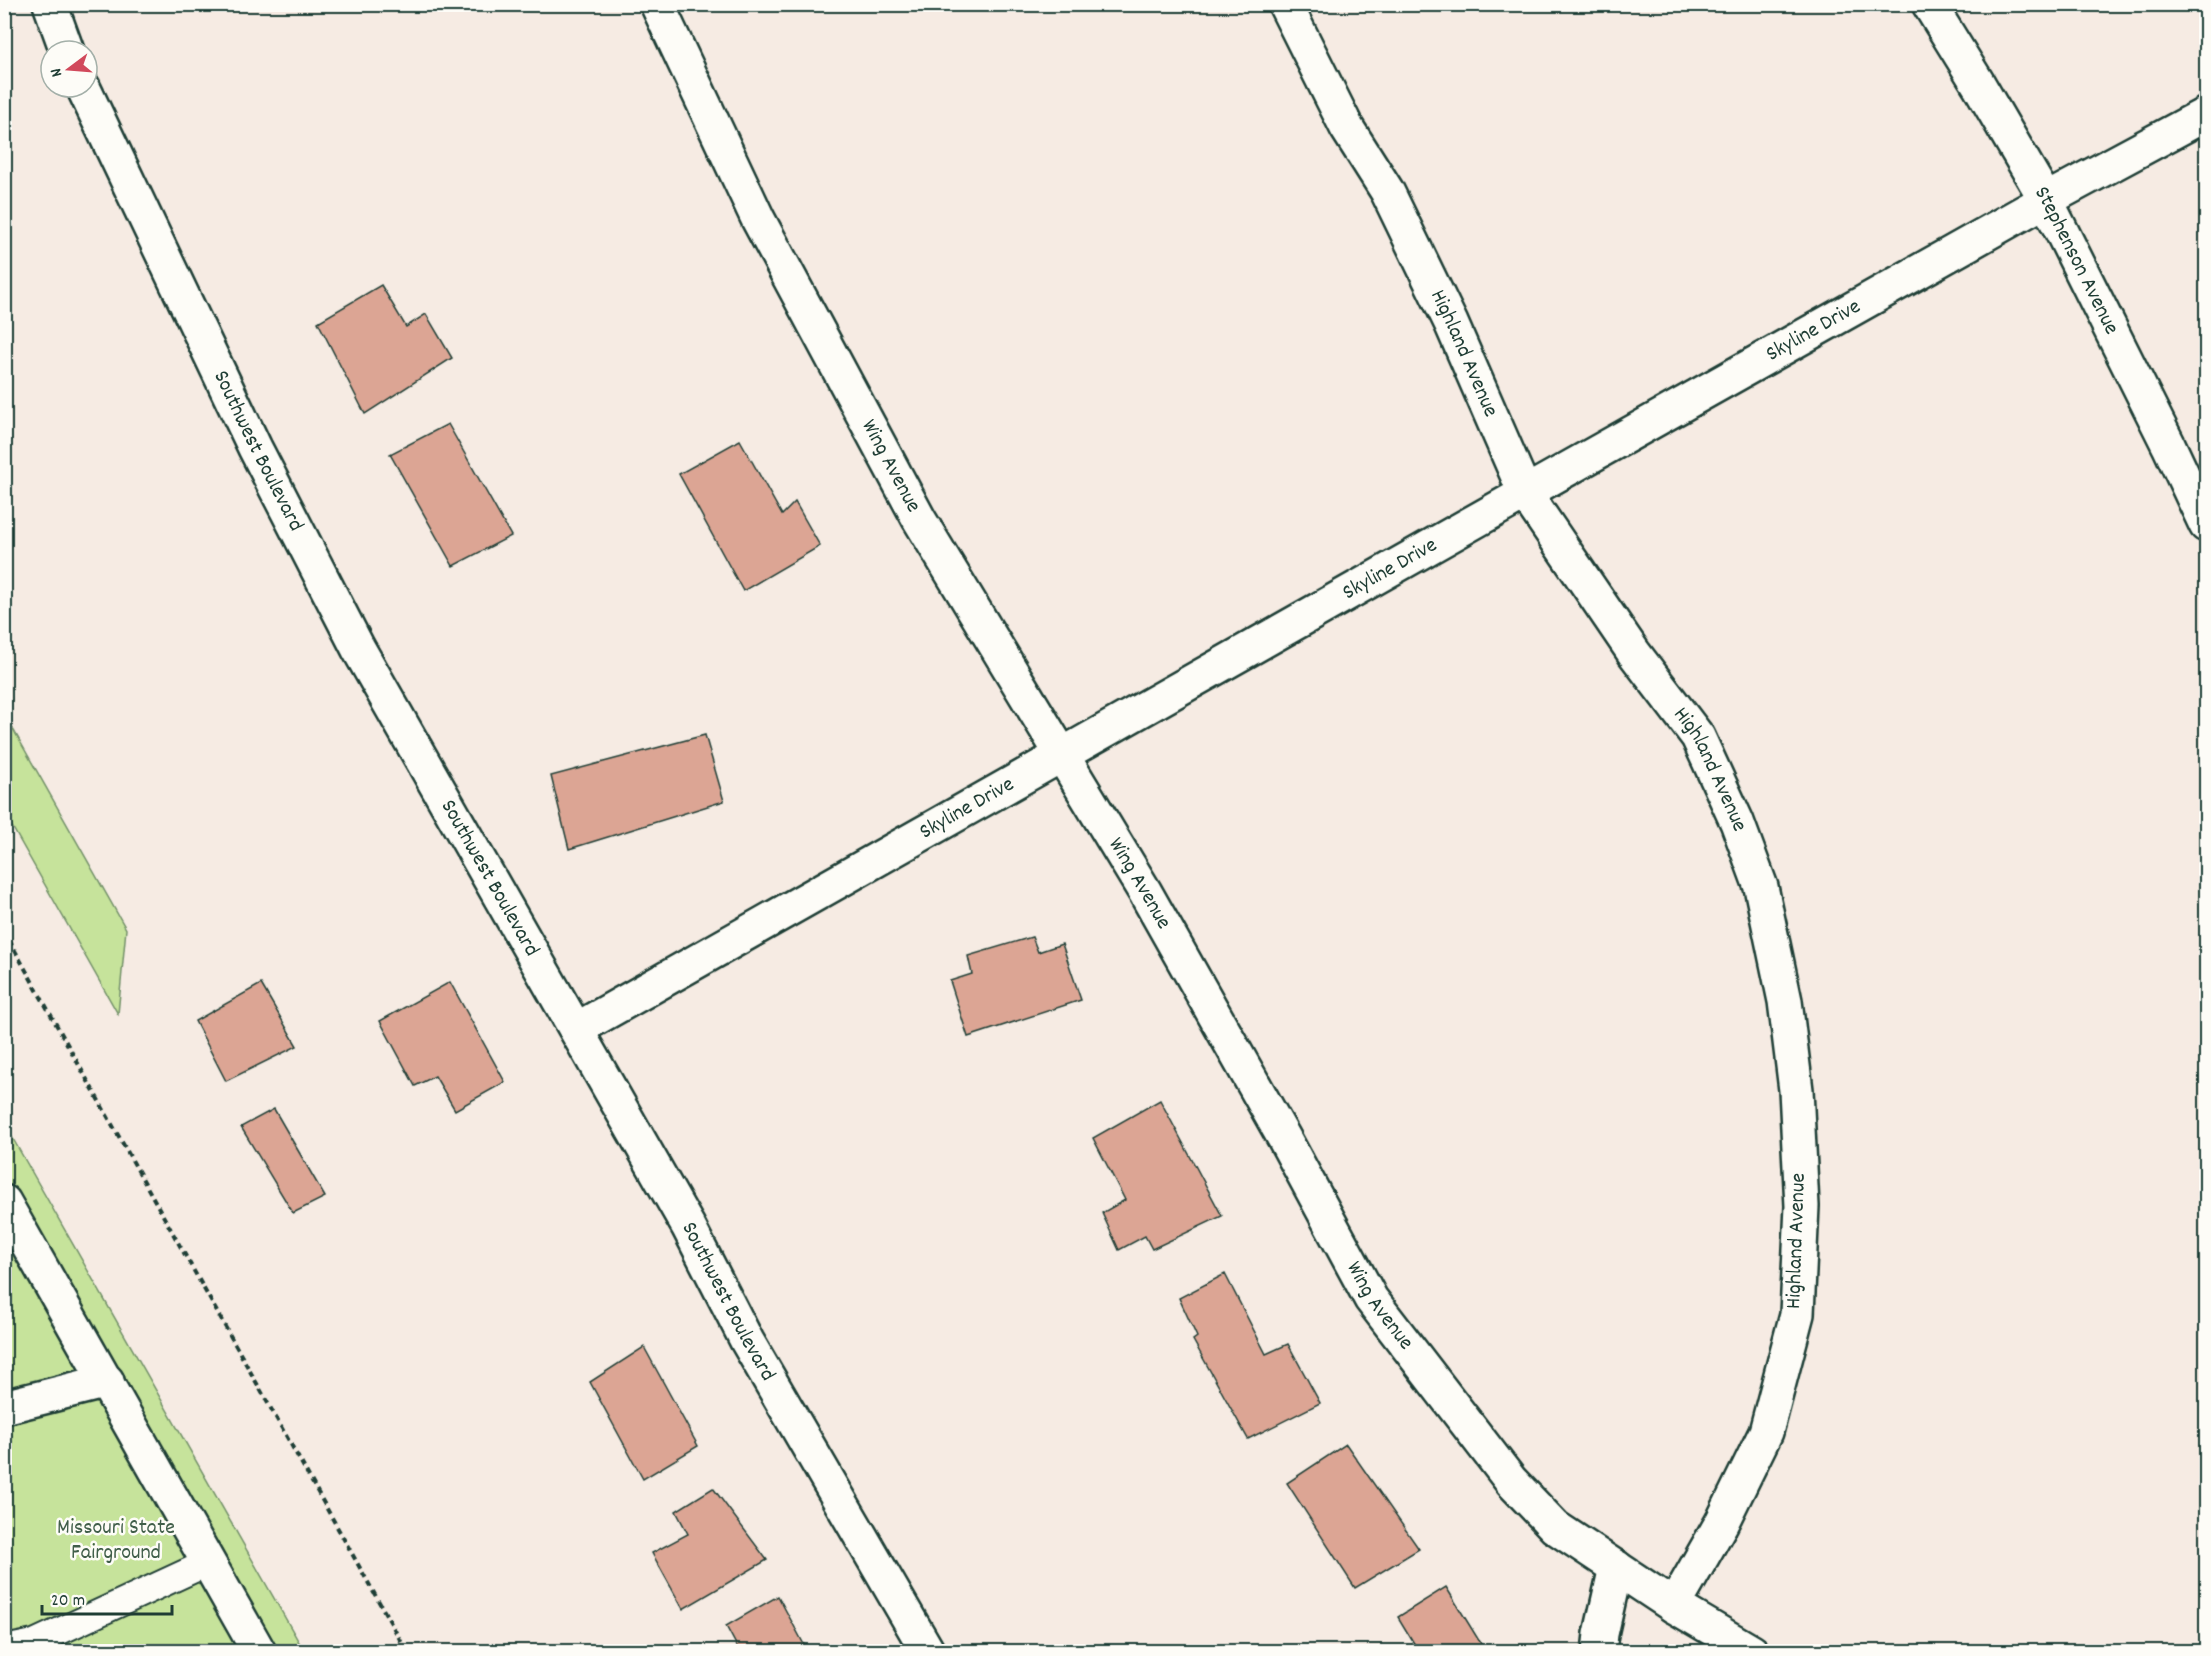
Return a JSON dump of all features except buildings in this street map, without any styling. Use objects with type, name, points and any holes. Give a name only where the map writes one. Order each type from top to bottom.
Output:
[{"type":"street","points":[[50,4],[63,39]]},
{"type":"street","name":"Wing Avenue","points":[[657,4],[758,219],[919,519],[1150,903],[1284,1138],[1371,1299],[1511,1481],[1555,1527],[1674,1606],[1752,1652]]},
{"type":"street","name":"Highland Avenue","points":[[1285,4],[1347,128],[1387,191],[1451,323],[1525,493],[1634,653],[1698,737],[1737,822],[1761,887],[1785,1002],[1796,1090],[1802,1206],[1797,1314],[1766,1432],[1722,1522],[1674,1606]]},
{"type":"street","name":"Stephenson Avenue","points":[[1929,4],[2046,200],[2206,525]]},
{"type":"street","name":"Southwest Boulevard","points":[[89,99],[255,448],[358,648],[688,1226],[747,1341],[928,1652]]},
{"type":"street","name":"Skyline Drive","points":[[577,1029],[2046,200],[2206,114]]},
{"type":"street","points":[[4,1202],[259,1652]]},
{"type":"street","points":[[4,1407],[107,1381]]},
{"type":"street","points":[[1599,1652],[1616,1567]]},
{"type":"lane","points":[[4,1649],[34,1643],[209,1562]]},
{"type":"path","points":[[4,931],[407,1652]]},
{"type":"green space","points":[[4,713],[126,929],[118,1014],[5,814]]},
{"type":"green space","name":"Missouri State Fairground","points":[[4,1123],[304,1651],[5,1651]]}]
